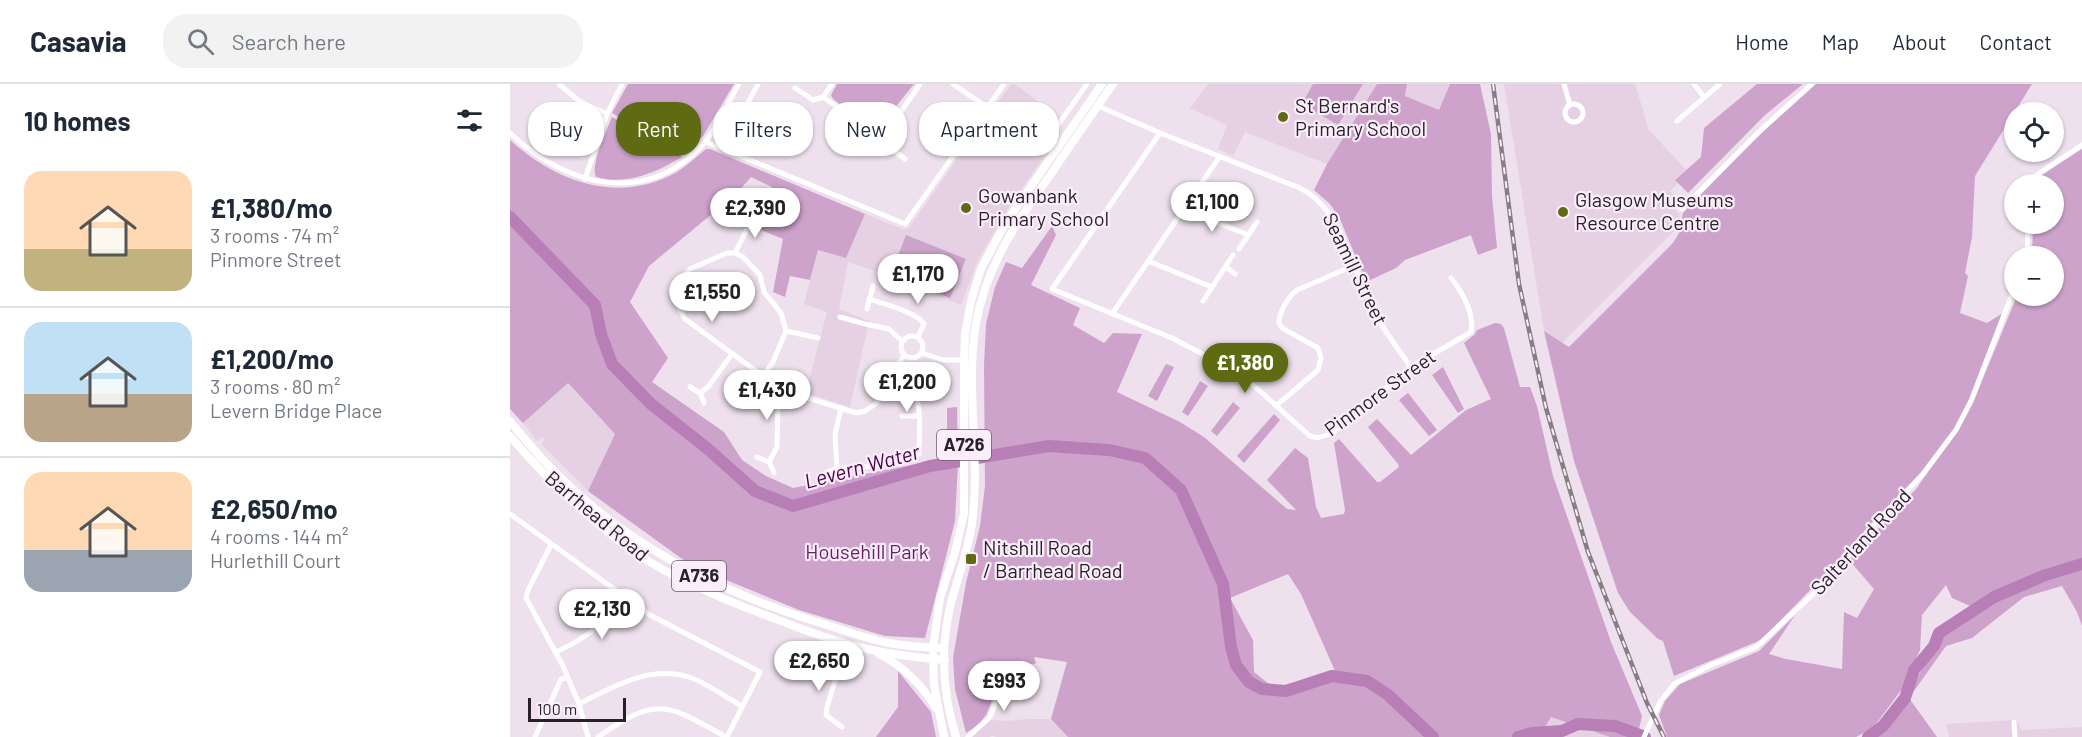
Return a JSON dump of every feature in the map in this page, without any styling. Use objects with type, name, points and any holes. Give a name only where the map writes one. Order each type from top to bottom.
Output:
[{"type":"main road","name":"A726","points":[[1094,104],[1102,84]]},
{"type":"main road","name":"A726","points":[[1059,155],[1094,104],[1113,84]]},
{"type":"main road","name":"A726","points":[[944,737],[939,714],[933,648],[940,598],[961,530],[965,492],[968,316],[981,269],[1005,224],[1058,156]]},
{"type":"main road","name":"A726","points":[[956,737],[950,719],[945,689],[945,649],[950,606],[972,525],[975,493],[968,360]]},
{"type":"main road","name":"Barrhead Road","points":[[510,421],[530,452],[565,494],[636,553],[688,584],[741,606],[870,650],[945,660]]},
{"type":"main road","name":"Barrhead Road","points":[[510,436],[595,508],[645,544],[691,572],[745,597],[884,642],[945,649]]},
{"type":"main road","points":[[965,492],[975,493]]},
{"type":"main road","points":[[816,633],[819,622]]},
{"type":"main road","points":[[883,652],[884,642]]},
{"type":"main road","name":"A736","points":[[870,650],[888,659],[910,676],[924,691],[939,714]]},
{"type":"street","points":[[559,84],[579,101],[607,114]]},
{"type":"street","points":[[585,179],[607,114],[622,84]]},
{"type":"street","points":[[510,133],[551,164],[585,179],[611,184],[644,180],[674,167],[705,142],[739,84]]},
{"type":"street","points":[[748,102],[758,84]]},
{"type":"street","points":[[795,88],[813,100],[823,97],[832,84]]},
{"type":"street","points":[[907,103],[920,84]]},
{"type":"street","points":[[953,84],[979,102]]},
{"type":"street","points":[[992,102],[1004,84]]},
{"type":"street","points":[[1059,124],[1088,84]]},
{"type":"street","points":[[1564,84],[1570,105]]},
{"type":"street","points":[[1694,84],[1704,97]]},
{"type":"street","points":[[1677,121],[1719,84]]},
{"type":"street","points":[[1682,209],[1764,127],[1812,84]]},
{"type":"street","points":[[823,97],[830,102]]},
{"type":"street","name":"Seamill Street","points":[[1094,104],[1160,133],[1300,188],[1315,197],[1333,217],[1353,266],[1382,326],[1411,367]]},
{"type":"street","name":"Pinmore Street","points":[[1160,133],[1052,289],[1172,338],[1214,360],[1251,383],[1310,436],[1323,438],[1332,434],[1411,367],[1471,332],[1472,324],[1469,313],[1460,290],[1451,278]]},
{"type":"street","points":[[705,142],[713,145]]},
{"type":"street","points":[[2038,174],[2082,145]]},
{"type":"street","points":[[742,156],[905,224],[954,156]]},
{"type":"street","points":[[902,156],[906,159]]},
{"type":"street","points":[[1112,314],[1220,156]]},
{"type":"street","points":[[1184,209],[1248,235]]},
{"type":"street","points":[[735,253],[754,215]]},
{"type":"street","points":[[1239,249],[1257,222]]},
{"type":"street","points":[[763,376],[773,362],[786,331],[781,313],[764,292],[760,275],[743,257],[735,253],[726,253],[690,269],[679,284],[676,302],[680,312],[690,324],[706,333],[732,354],[771,382],[783,388],[841,409],[861,412],[877,403],[885,381],[904,356]]},
{"type":"street","points":[[1203,301],[1233,255]]},
{"type":"street","points":[[1148,261],[1212,287]]},
{"type":"street","points":[[1277,405],[1318,370],[1321,364],[1316,345],[1282,328],[1278,323],[1279,316],[1294,291],[1353,266]]},
{"type":"street","points":[[1226,267],[1235,274]]},
{"type":"street","points":[[867,309],[873,286]]},
{"type":"street","points":[[869,299],[920,318],[924,324],[918,337]]},
{"type":"street","name":"Salterland Road","points":[[1644,737],[1660,702],[1674,684],[1709,666],[1756,647],[1822,586],[1865,535],[1924,473],[1956,430],[1971,401],[2007,306]]},
{"type":"street","points":[[840,317],[889,329],[902,341]]},
{"type":"street","points":[[786,331],[818,338]]},
{"type":"street","points":[[904,356],[901,350],[902,341],[912,335],[918,337],[923,345],[922,353]]},
{"type":"street","points":[[904,356],[913,358],[922,353],[943,360],[968,360]]},
{"type":"street","points":[[700,393],[708,387],[732,354]]},
{"type":"street","points":[[891,373],[908,383],[915,396],[919,416],[919,453]]},
{"type":"street","points":[[690,387],[700,393],[704,403]]},
{"type":"street","points":[[769,462],[777,447],[778,403],[783,388]]},
{"type":"street","points":[[837,468],[835,434],[841,409]]},
{"type":"street","points":[[902,416],[919,416]]},
{"type":"street","points":[[757,457],[769,462],[774,473]]},
{"type":"street","points":[[827,472],[837,468],[876,466]]},
{"type":"street","points":[[510,514],[668,625],[760,672],[726,737],[680,713],[665,708],[645,710],[627,717],[598,737]]},
{"type":"street","points":[[551,545],[526,598],[568,678],[579,704],[588,737]]},
{"type":"street","points":[[556,652],[590,634],[609,619],[628,599]]},
{"type":"street","points":[[842,727],[826,715],[847,643]]},
{"type":"street","points":[[579,704],[623,682],[647,675],[668,673],[690,678],[742,706]]},
{"type":"street","points":[[968,737],[990,717],[998,696],[1027,674]]},
{"type":"street","points":[[535,737],[561,679],[568,678]]},
{"type":"street","points":[[2014,722],[2015,737]]},
{"type":"shaded area","points":[[1011,84],[1015,84],[1039,102],[998,102]]},
{"type":"shaded area","name":"St Bernard's Primary School","points":[[1208,84],[1377,84],[1327,164],[1245,132],[1233,156],[1218,149],[1227,125],[1190,108]]},
{"type":"shaded area","points":[[1407,84],[1450,84],[1440,111],[1405,96]]},
{"type":"shaded area","points":[[1504,84],[1635,84],[1649,130],[1686,170],[1675,179],[1678,183],[1670,191],[1680,201],[1673,207],[1680,215],[1675,230],[1562,343],[1544,331]]},
{"type":"shaded area","name":"Gowanbank Primary School","points":[[959,156],[1044,156],[1012,202],[979,258],[961,305],[848,262],[839,309],[869,321],[850,407],[806,393],[827,312],[804,304],[818,250],[846,258],[865,214],[908,229]]},
{"type":"shaded area","points":[[567,383],[615,434],[588,491],[541,444],[545,440],[542,437],[537,441],[523,423]]},
{"type":"shaded area","points":[[1551,716],[1610,737],[1539,737]]},
{"type":"shaded area","points":[[1051,719],[1068,737],[996,737],[992,735],[972,737],[991,720]]},
{"type":"shaded area","points":[[2016,720],[2022,730],[2082,727],[2082,737],[1949,737],[1946,724]]},
{"type":"green space","points":[[628,84],[734,84],[723,102],[713,102],[713,119],[701,138],[701,102],[618,102]]},
{"type":"green space","points":[[837,84],[914,84],[900,102],[837,102],[831,95]]},
{"type":"green space","points":[[1313,84],[1363,84],[1338,125],[1302,104]]},
{"type":"green space","points":[[1377,84],[1407,84],[1405,96],[1439,110],[1450,84],[1480,84],[1491,134],[1492,196],[1497,248],[1478,255],[1471,235],[1405,260],[1396,268],[1366,282],[1340,219],[1330,204],[1314,190],[1327,164]]},
{"type":"green space","points":[[1757,84],[1803,84],[1764,116],[1688,193],[1675,180],[1701,157],[1704,128]]},
{"type":"green space","points":[[1816,84],[2032,84],[2021,102],[2004,102],[2004,129],[1975,176],[1972,237],[1965,273],[1968,276],[1960,313],[1987,323],[2003,313],[1973,393],[1955,427],[1918,476],[1761,640],[1674,676],[1663,641],[1630,612],[1618,593],[1574,461],[1544,331],[1569,347],[1673,243],[1679,233],[1683,213],[1754,140]]},
{"type":"green space","points":[[612,117],[616,119],[616,156],[682,157],[662,168],[630,179],[596,177],[597,156],[604,156],[604,136]]},
{"type":"green space","name":"Househill Park","points":[[510,140],[528,156],[568,177],[589,184],[611,187],[633,187],[655,182],[677,172],[698,156],[701,156],[706,149],[710,149],[713,150],[713,156],[727,156],[865,214],[846,258],[818,250],[810,280],[790,276],[785,297],[773,292],[783,239],[756,228],[772,187],[751,177],[736,194],[649,266],[630,302],[668,358],[652,382],[724,432],[742,460],[766,476],[793,488],[947,458],[947,408],[957,407],[958,464],[955,521],[925,638],[885,636],[799,610],[692,566],[588,491],[615,434],[568,383],[523,423],[510,409]]},
{"type":"green space","points":[[2082,149],[2082,558],[2027,579],[1970,606],[1952,598],[1946,585],[1922,615],[1920,650],[1902,689],[1873,728],[1856,737],[1667,737],[1659,715],[1665,701],[1680,684],[1759,651],[1795,615],[1769,654],[1842,669],[1844,612],[1857,618],[1874,589],[1849,560],[1917,488],[1972,405],[2013,306],[2064,306],[2064,246],[2032,246],[2033,234],[2064,234],[2064,174],[2044,174]]},
{"type":"green space","points":[[1052,226],[1056,235],[1031,285],[1080,308],[1073,325],[1104,343],[1113,333],[1142,334],[1117,392],[1180,422],[1204,437],[1287,509],[1296,510],[1267,480],[1295,448],[1308,458],[1316,507],[1321,518],[1344,514],[1345,510],[1334,443],[1339,439],[1377,482],[1380,482],[1399,467],[1368,427],[1377,419],[1411,455],[1466,410],[1491,399],[1464,343],[1477,330],[1495,323],[1501,324],[1520,387],[1530,387],[1537,406],[1553,476],[1611,642],[1642,716],[1637,737],[1610,737],[1551,717],[1539,737],[1068,737],[1051,719],[1067,662],[1034,657],[1036,663],[1012,674],[1008,683],[995,689],[986,714],[979,724],[966,733],[955,689],[953,658],[966,583],[980,526],[985,486],[986,324],[995,287],[1006,262],[1022,268]],"holes":[[[1288,574],[1301,594],[1335,671],[1274,688],[1254,672],[1253,640],[1230,598]]]},
{"type":"green space","points":[[906,235],[966,259],[950,298],[891,274]]},
{"type":"green space","points":[[1166,364],[1174,367],[1157,401],[1148,396]]},
{"type":"green space","points":[[1443,367],[1464,409],[1458,413],[1432,375]]},
{"type":"green space","points":[[1200,381],[1208,386],[1188,416],[1182,412]]},
{"type":"green space","points":[[1408,393],[1437,430],[1429,436],[1399,400]]},
{"type":"green space","points":[[1233,402],[1240,408],[1217,436],[1211,431]]},
{"type":"green space","points":[[1274,414],[1280,420],[1244,463],[1237,456]]},
{"type":"green space","points":[[2082,570],[2082,626],[2062,586],[2024,597],[1972,638],[1946,646],[1909,698],[1920,673],[1942,637],[1992,604],[2028,587]]},
{"type":"green space","points":[[898,671],[931,712],[936,737],[876,737],[898,707]]},
{"type":"green space","points":[[1909,698],[1937,737],[1873,737],[1886,729]]},
{"type":"waterway","name":"Levern Water","points":[[510,217],[595,305],[601,334],[612,364],[651,404],[708,449],[755,491],[793,506],[930,466],[961,461]]},
{"type":"waterway","name":"Levern Water","points":[[977,458],[1049,446],[1109,450],[1145,458],[1181,490],[1223,584],[1231,647],[1236,665],[1249,682],[1262,689],[1286,691],[1332,676],[1367,681],[1387,694],[1433,737]]},
{"type":"waterway","name":"Levern Water","points":[[1868,737],[1883,726],[1905,698],[1914,670],[1934,646],[1939,633],[1994,597],[2043,576],[2082,564]]},
{"type":"waterway","name":"Levern Water","points":[[1518,737],[1532,733],[1562,731],[1578,724],[1615,726],[1645,737]]},
{"type":"railway","points":[[1493,84],[1519,284],[1546,408],[1588,552],[1647,703],[1664,737]]},
{"type":"place","name":"St Bernard's Primary School","points":[[1283,117]]},
{"type":"place","name":"Gowanbank Primary School","points":[[966,208]]},
{"type":"place","name":"Glasgow Museums Resource Centre","points":[[1563,212]]},
{"type":"place","name":"Nitshill Road / Barrhead Road","points":[[971,559]]}]
